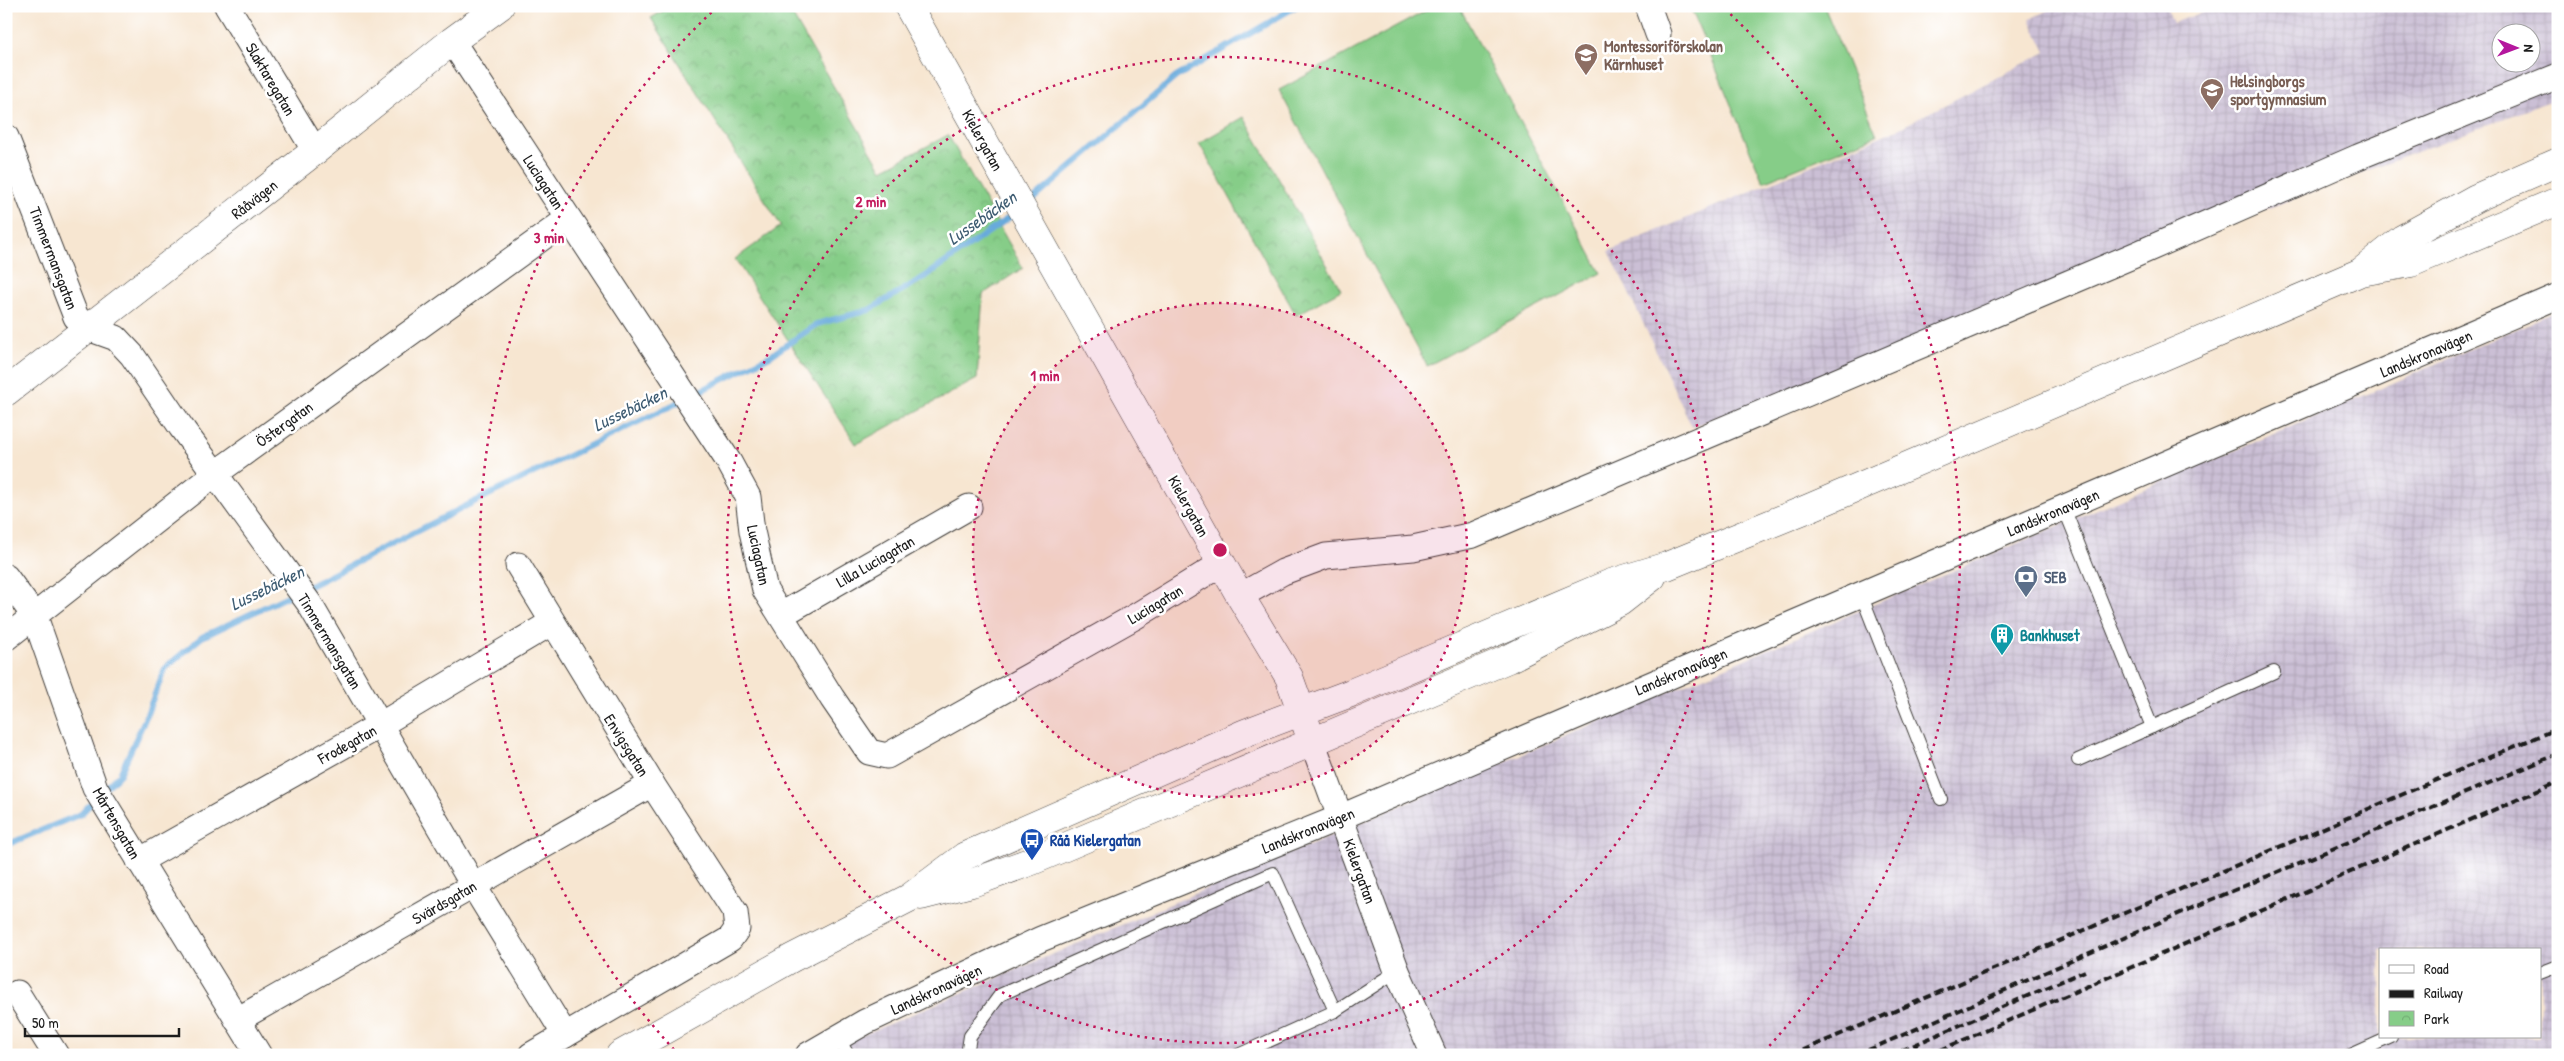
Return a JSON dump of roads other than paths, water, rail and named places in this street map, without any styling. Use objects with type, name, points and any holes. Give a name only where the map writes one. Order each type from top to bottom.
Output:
[{"type":"main road","name":"Rååvägen","points":[[6,392],[315,151],[452,41],[500,6]]},
{"type":"main road","name":"Kielergatan","points":[[908,6],[1221,564],[1289,677],[1312,741]]},
{"type":"main road","points":[[2361,272],[2402,239],[2476,198],[2558,162]]},
{"type":"main road","points":[[620,1055],[792,958],[909,898],[965,856],[1139,778],[1611,583],[1667,566],[1809,508],[2361,272],[2411,263],[2558,201]]},
{"type":"main road","points":[[909,898],[972,883],[1032,861],[1508,659],[1620,602],[1667,566]]},
{"type":"street","name":"Slaktaregatan","points":[[227,6],[315,151]]},
{"type":"street","points":[[1648,6],[1658,34]]},
{"type":"street","name":"Luciagatan","points":[[452,41],[729,462],[748,497],[752,532],[765,590],[832,698],[869,752],[887,756],[1136,616],[1221,564]]},
{"type":"street","points":[[1240,596],[1283,572],[1326,556],[1413,548],[1473,535],[2137,254],[2358,157],[2558,76]]},
{"type":"street","name":"Timmermansgatan","points":[[6,137],[76,317],[88,328],[116,338],[132,355],[302,593],[473,885],[566,1036]]},
{"type":"street","name":"Östergatan","points":[[6,638],[216,473],[568,219]]},
{"type":"street","name":"Landskronavägen","points":[[808,1055],[843,1047],[865,1022],[1041,939],[1341,817],[2558,296]]},
{"type":"street","name":"Lilla Luciagatan","points":[[781,615],[969,507]]},
{"type":"street","name":"Envigsgatan","points":[[518,565],[551,623],[735,912],[738,923],[730,939],[566,1036]]},
{"type":"street","name":"Mårtensgatan","points":[[6,577],[35,617],[95,788],[259,1055]]},
{"type":"street","name":"Frodegatan","points":[[139,860],[380,725],[551,623]]},
{"type":"street","name":"Kielergatan","points":[[1312,741],[1397,971],[1434,1055]]},
{"type":"street","name":"Svärdsgatan","points":[[237,1020],[652,784]]},
{"type":"street","points":[[18,993],[56,1055]]},
{"type":"street","points":[[531,1055],[566,1036]]},
{"type":"lane","points":[[2064,508],[2152,727]]},
{"type":"lane","points":[[1861,594],[1940,799]]},
{"type":"lane","points":[[2078,760],[2274,672]]},
{"type":"lane","points":[[967,1055],[970,1036],[1000,995],[1273,873],[1335,1011]]},
{"type":"lane","points":[[2542,972],[2558,966]]},
{"type":"lane","points":[[1238,1055],[1335,1011],[1397,971]]},
{"type":"lane","points":[[2351,1055],[2389,1038]]},
{"type":"waterway","name":"Lussebäcken","points":[[1027,205],[1176,77],[1297,6]]},
{"type":"waterway","name":"Lussebäcken","points":[[690,396],[770,356],[817,324],[869,310],[926,276],[1017,212]]},
{"type":"waterway","name":"Lussebäcken","points":[[306,588],[470,504],[681,401]]},
{"type":"waterway","name":"Lussebäcken","points":[[103,791],[120,774],[145,719],[165,668],[202,637],[294,593]]},
{"type":"waterway","name":"Lussebäcken","points":[[6,845],[81,814],[96,798]]},
{"type":"railway","points":[[1792,1055],[2558,728]]},
{"type":"railway","points":[[1857,1055],[2192,908],[2558,754]]},
{"type":"railway","points":[[1929,1055],[2558,782]]},
{"type":"railway","points":[[1891,1055],[2085,971]]},
{"type":"place","name":"Montessoriförskolan Kärnhuset","points":[[1586,76]]},
{"type":"place","name":"Helsingborgs sportgymnasium","points":[[2212,111]]},
{"type":"place","name":"SEB","points":[[2026,598]]},
{"type":"place","name":"Bankhuset","points":[[2002,656]]},
{"type":"place","name":"Råå Kielergatan","points":[[1032,861]]}]
